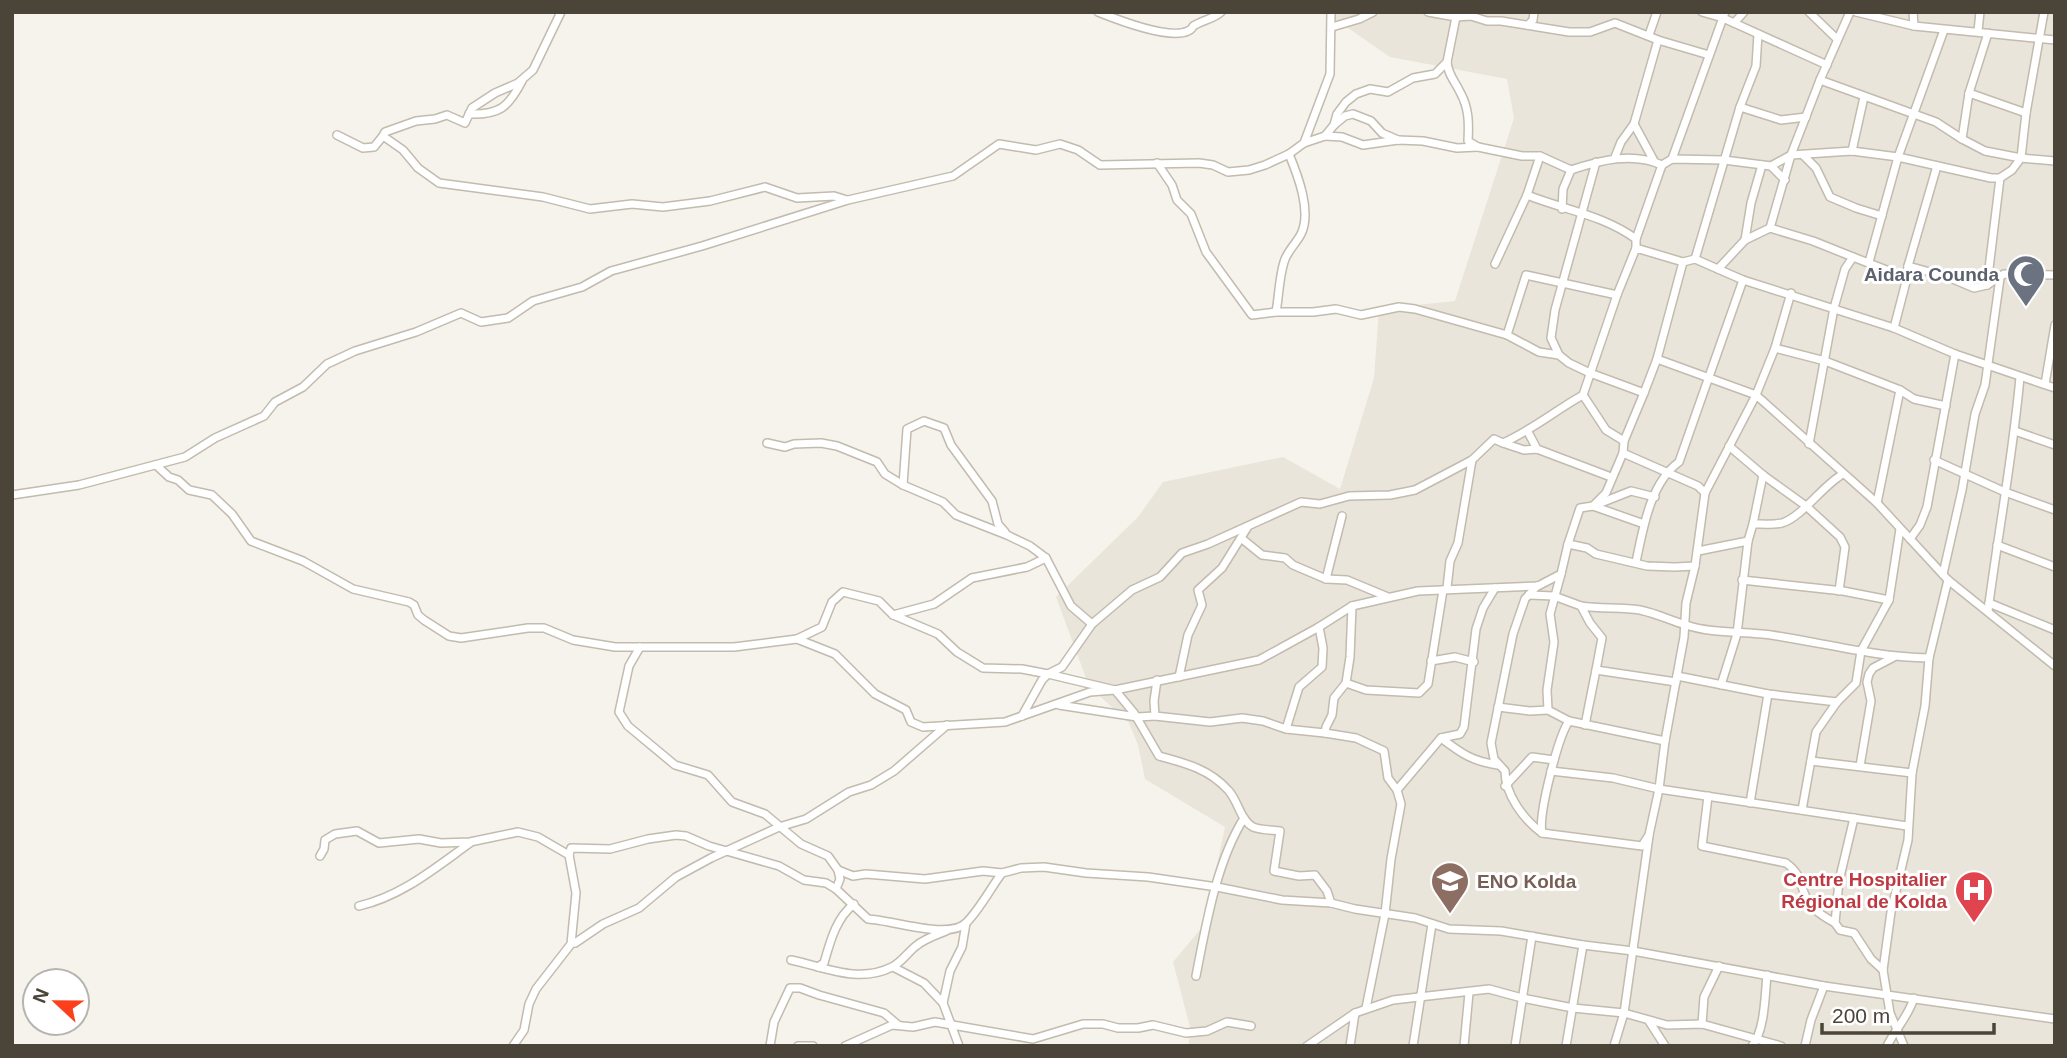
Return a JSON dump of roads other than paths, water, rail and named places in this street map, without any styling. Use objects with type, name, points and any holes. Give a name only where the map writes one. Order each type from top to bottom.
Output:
[{"type":"street","points":[[337,135],[363,148],[374,147],[385,132],[416,121],[444,115],[465,122],[472,107],[533,70],[561,12]]},
{"type":"street","points":[[1098,12],[1156,31],[1176,33],[1188,31],[1221,12]]},
{"type":"street","points":[[1304,143],[1329,74],[1331,12]]},
{"type":"street","points":[[1332,27],[1373,12]]},
{"type":"street","points":[[1428,12],[1471,16],[1488,21],[1501,20],[1569,32],[1590,32],[1615,23],[1658,40],[1709,55]]},
{"type":"street","points":[[1528,25],[1533,20],[1534,12]]},
{"type":"street","points":[[1649,36],[1657,12]]},
{"type":"street","points":[[1702,12],[1724,15],[1734,23],[1827,65]]},
{"type":"street","points":[[1734,23],[1744,12]]},
{"type":"street","points":[[1809,12],[1837,39]]},
{"type":"street","points":[[1770,229],[1805,117],[1850,12]]},
{"type":"street","points":[[1856,12],[1914,26],[2055,40]]},
{"type":"street","points":[[1913,12],[1914,26]]},
{"type":"street","points":[[1978,31],[1980,12]]},
{"type":"street","points":[[1503,443],[1528,432],[1583,394],[1662,165],[1671,159],[1724,160],[1767,165],[1791,155],[1852,151],[1899,157],[2000,178],[2021,158],[2044,12]]},
{"type":"street","points":[[1457,15],[1447,72],[1461,93],[1469,116],[1468,141],[1479,147]]},
{"type":"street","points":[[1671,159],[1724,15]]},
{"type":"street","points":[[1868,262],[1899,157],[1944,30]]},
{"type":"street","points":[[1962,139],[1969,93],[1989,33]]},
{"type":"street","points":[[1695,259],[1740,107],[1756,66],[1758,34]]},
{"type":"street","points":[[1615,157],[1621,142],[1634,124],[1658,40]]},
{"type":"street","points":[[1334,125],[1346,102],[1356,94],[1370,89],[1388,92],[1413,78],[1435,74],[1447,62]]},
{"type":"street","points":[[469,114],[490,115],[505,107],[522,79]]},
{"type":"street","points":[[1820,80],[1936,122],[1985,151],[2021,158],[2055,160]]},
{"type":"street","points":[[1969,93],[2026,113]]},
{"type":"street","points":[[1852,151],[1864,97]]},
{"type":"street","points":[[1740,107],[1781,120],[1805,117]]},
{"type":"street","points":[[1325,136],[1345,116],[1353,114],[1371,121],[1382,133],[1398,140]]},
{"type":"street","points":[[1634,124],[1654,161]]},
{"type":"street","points":[[383,136],[403,150],[418,169],[439,183],[542,197],[590,209],[632,204],[663,207],[710,201],[765,187],[797,198],[834,196],[848,200]]},
{"type":"street","points":[[12,495],[79,485],[185,457],[229,431],[254,423],[264,416],[275,402],[303,387],[327,365],[355,351],[416,332],[461,313],[481,323],[508,318],[533,301],[582,287],[611,271],[702,246],[848,200],[953,176],[999,144],[1036,150],[1059,144],[1078,150],[1100,165],[1213,165],[1228,172],[1249,170],[1289,154],[1304,143],[1325,136],[1342,137],[1363,145],[1398,140],[1423,141],[1457,148],[1479,147],[1522,156],[1540,156],[1571,170],[1615,157],[1654,161],[1662,165]]},
{"type":"street","points":[[1276,312],[1283,264],[1289,248],[1300,236],[1306,211],[1289,154]]},
{"type":"street","points":[[1495,264],[1527,195],[1540,156]]},
{"type":"street","points":[[1804,156],[1816,168],[1829,197],[1882,216]]},
{"type":"street","points":[[1596,162],[1563,281],[1551,338],[1559,355],[1569,363],[1644,393]]},
{"type":"street","points":[[1157,163],[1172,185],[1177,200],[1191,214],[1206,251],[1252,315],[1336,309],[1361,315],[1399,307],[1415,309],[1507,335],[1539,352],[1559,355]]},
{"type":"street","points":[[1767,165],[1786,180]]},
{"type":"street","points":[[1745,240],[1751,202],[1767,165]]},
{"type":"street","points":[[1894,328],[1908,266],[1937,166]]},
{"type":"street","points":[[1562,209],[1563,189],[1571,170]]},
{"type":"street","points":[[1987,285],[2000,178]]},
{"type":"street","points":[[1527,195],[1562,209],[1582,212],[1617,225],[1636,244],[1683,262],[1695,259],[1743,280],[1791,293],[1894,328],[1955,354],[2055,388]]},
{"type":"street","points":[[1718,269],[1745,240],[1770,229],[1813,241],[1907,278]]},
{"type":"street","points":[[1809,444],[1834,308],[1845,269],[1853,257]]},
{"type":"street","points":[[1593,506],[1606,493],[1623,453],[1624,441],[1657,359],[1683,262]]},
{"type":"street","points":[[1908,266],[1948,277],[1974,288],[1987,285],[2004,274],[2055,275]]},
{"type":"street","points":[[1507,335],[1526,275],[1617,295]]},
{"type":"street","points":[[1904,1046],[1886,994],[1883,970],[1891,912],[1908,840],[1912,773],[1925,706],[1929,659],[1975,414],[1988,364],[2000,278]]},
{"type":"street","points":[[1636,562],[1644,524],[1654,497],[1667,471],[1679,462],[1743,280]]},
{"type":"street","points":[[1614,1046],[1624,1013],[1649,835],[1686,625],[1686,603],[1698,551],[1705,493],[1756,395],[1775,348],[1791,293]]},
{"type":"street","points":[[2045,384],[2054,330]]},
{"type":"street","points":[[1775,348],[1825,361],[1900,390],[1914,399],[1945,406]]},
{"type":"street","points":[[1910,539],[1924,516],[1955,354]]},
{"type":"street","points":[[1657,359],[1756,395],[1877,503],[1945,577],[1989,607],[2055,666]]},
{"type":"street","points":[[1989,607],[2015,431],[2020,377]]},
{"type":"street","points":[[1877,503],[1900,390]]},
{"type":"street","points":[[1583,394],[1606,430],[1624,441]]},
{"type":"street","points":[[903,485],[906,429],[924,421],[944,428],[951,445],[992,501],[998,524],[1007,535]]},
{"type":"street","points":[[2015,431],[2055,445]]},
{"type":"street","points":[[1528,432],[1537,449]]},
{"type":"street","points":[[1022,717],[1042,680],[1062,667],[1092,624],[1132,590],[1160,577],[1182,553],[1301,502],[1320,504],[1349,496],[1390,495],[1415,490],[1472,460],[1494,439],[1524,450],[1537,449],[1611,477]]},
{"type":"street","points":[[767,443],[785,447],[821,443],[837,446],[877,462],[885,474],[903,485],[943,502],[956,515],[1007,535],[1046,558],[1072,606],[1092,624]]},
{"type":"street","points":[[1728,446],[1806,506],[1840,537],[1845,547],[1839,591]]},
{"type":"street","points":[[1623,453],[1698,486],[1705,493]]},
{"type":"street","points":[[1346,684],[1366,690],[1419,693],[1428,684],[1450,561],[1458,543],[1472,460]]},
{"type":"street","points":[[1934,460],[2005,492],[2055,510]]},
{"type":"street","points":[[156,466],[189,490],[212,495],[232,514],[251,541],[320,569],[353,589],[409,602],[424,620],[449,636],[461,638],[544,628],[573,640],[615,647],[734,647],[797,639],[822,627],[832,602],[843,592],[879,601],[893,615],[939,634],[957,652],[983,668],[1022,669],[1115,690],[1137,717],[1159,756],[1191,764],[1214,777],[1236,799],[1244,818],[1253,827],[1280,831],[1274,871],[1298,876],[1315,875],[1331,902]]},
{"type":"street","points":[[1754,524],[1783,523],[1806,506],[1831,481],[1843,474]]},
{"type":"street","points":[[1721,685],[1737,634],[1748,541],[1763,475]]},
{"type":"street","points":[[1548,710],[1547,690],[1554,642],[1550,614],[1580,508],[1593,506],[1631,491],[1654,497]]},
{"type":"street","points":[[1593,506],[1644,524]]},
{"type":"street","points":[[1326,579],[1342,516]]},
{"type":"street","points":[[1179,677],[1188,635],[1202,605],[1199,590],[1222,568],[1247,527]]},
{"type":"street","points":[[1802,810],[1816,732],[1837,702],[1856,683],[1861,651],[1889,600],[1900,529]]},
{"type":"street","points":[[1241,538],[1262,555],[1285,558],[1293,565],[1326,579],[1347,580],[1389,597]]},
{"type":"street","points":[[1698,551],[1748,541]]},
{"type":"street","points":[[1568,544],[1587,548],[1596,554],[1636,562],[1666,567],[1695,566]]},
{"type":"street","points":[[1997,545],[2055,567]]},
{"type":"street","points":[[893,615],[934,604],[972,578],[1027,567],[1046,558]]},
{"type":"street","points":[[1562,574],[1538,586],[1525,599],[1513,634],[1491,743],[1494,760],[1505,771],[1505,786],[1529,824],[1542,833],[1642,846],[1649,835]]},
{"type":"street","points":[[1742,580],[1839,591],[1889,600]]},
{"type":"street","points":[[797,639],[835,654],[875,694],[906,710],[911,722],[923,727],[991,724],[1022,717],[1090,692],[1115,690],[1259,660],[1352,606],[1418,591],[1538,586]]},
{"type":"street","points":[[1397,790],[1441,737],[1460,734],[1464,727],[1476,629],[1483,608],[1495,588]]},
{"type":"street","points":[[1529,595],[1554,596],[1581,606],[1604,610],[1636,610],[1664,615],[1686,625],[1737,634],[1768,635],[1894,657],[1929,659]]},
{"type":"street","points":[[1325,733],[1325,727],[1332,715],[1334,698],[1346,684],[1352,606]]},
{"type":"street","points":[[1581,606],[1602,638],[1585,724]]},
{"type":"street","points":[[1989,607],[2055,630]]},
{"type":"street","points":[[1286,729],[1299,687],[1322,667],[1323,648],[1318,627]]},
{"type":"street","points":[[639,648],[629,666],[619,712],[628,726],[675,765],[708,775],[732,802],[765,814],[801,844],[828,856],[838,870],[840,879],[836,889]]},
{"type":"street","points":[[1431,661],[1455,657],[1474,662]]},
{"type":"street","points":[[1860,766],[1871,701],[1867,682],[1869,674],[1873,668],[1894,657]]},
{"type":"street","points":[[1597,670],[1837,702]]},
{"type":"street","points":[[1155,716],[1157,680]]},
{"type":"street","points":[[1750,803],[1768,694]]},
{"type":"street","points":[[1059,705],[1137,717],[1187,717],[1210,722],[1242,718],[1263,721],[1286,729],[1356,738],[1384,751],[1388,778],[1397,790],[1401,804],[1385,915],[1366,1008]]},
{"type":"street","points":[[1499,707],[1548,710],[1569,721],[1665,741]]},
{"type":"street","points":[[1542,833],[1540,824],[1551,772],[1563,730],[1569,721]]},
{"type":"street","points":[[575,943],[603,925],[639,908],[677,877],[779,827],[806,819],[849,792],[871,785],[894,771],[947,724]]},
{"type":"street","points":[[1441,737],[1466,757],[1499,765]]},
{"type":"street","points":[[1505,786],[1532,757],[1554,760]]},
{"type":"street","points":[[1811,761],[1912,773]]},
{"type":"street","points":[[1551,772],[1613,778],[1659,789],[1907,826]]},
{"type":"street","points":[[1708,796],[1702,846],[1786,863],[1797,872],[1808,901],[1815,910],[1835,923],[1840,930],[1854,933],[1871,959],[1883,970]]},
{"type":"street","points":[[1195,976],[1224,858],[1233,835],[1244,818]]},
{"type":"street","points":[[1835,923],[1839,881],[1854,818]]},
{"type":"street","points":[[320,856],[325,840],[346,831],[357,831],[379,843],[419,839],[441,843],[470,842],[518,832],[538,837],[569,855]]},
{"type":"street","points":[[513,1046],[524,1030],[529,1004],[536,989],[571,944],[576,893],[569,855],[571,848],[610,849],[648,839],[686,836],[709,846],[779,866],[804,880],[826,883],[854,904],[868,919],[949,929],[957,929],[966,923],[1002,873]]},
{"type":"street","points":[[359,906],[390,896],[427,875],[470,842]]},
{"type":"street","points":[[840,879],[866,874],[925,879],[983,871],[1002,873],[1021,868],[1044,867],[1147,877],[1282,900],[1331,902],[1385,915],[1415,918],[1450,929],[1501,930],[1824,986],[2055,1019]]},
{"type":"street","points":[[838,870],[853,876]]},
{"type":"street","points":[[818,967],[824,963],[832,936],[844,912],[854,904]]},
{"type":"street","points":[[943,1003],[950,971],[962,947],[966,923]]},
{"type":"street","points":[[1413,1046],[1432,923]]},
{"type":"street","points":[[791,960],[856,975],[881,971],[893,967],[918,944],[949,929]]},
{"type":"street","points":[[1515,1046],[1532,936]]},
{"type":"street","points":[[1566,1046],[1583,945]]},
{"type":"street","points":[[1703,1024],[1704,998],[1718,966]]},
{"type":"street","points":[[893,967],[923,983],[943,1003],[959,1046]]},
{"type":"street","points":[[1755,1043],[1764,1007],[1767,975]]},
{"type":"street","points":[[1805,1046],[1811,1020],[1824,986]]},
{"type":"street","points":[[770,1046],[774,1022],[790,988],[800,988],[884,1013],[898,1025]]},
{"type":"street","points":[[1307,1046],[1354,1013],[1366,1008],[1393,1000],[1489,989],[1573,1008],[1624,1013],[1667,1025],[1703,1024],[1746,1035],[1755,1043],[1781,1046]]},
{"type":"street","points":[[1464,1046],[1469,993]]},
{"type":"street","points":[[1887,1046],[1896,1027],[1904,1021],[1914,998]]},
{"type":"street","points":[[1350,1046],[1354,1013]]},
{"type":"street","points":[[1649,1021],[1665,1046]]},
{"type":"street","points":[[845,1046],[892,1025],[913,1027],[935,1022],[1032,1042],[1083,1024],[1096,1023],[1118,1028],[1153,1025],[1186,1033],[1207,1031],[1227,1022],[1251,1027]]},
{"type":"street","points":[[798,1046],[813,1046]]},
{"type":"place","name":"Aidara Counda","points":[[2026,308]]},
{"type":"place","name":"ENO Kolda","points":[[1450,915]]},
{"type":"place","name":"Centre Hospitalier Régional de Kolda","points":[[1974,924]]}]
